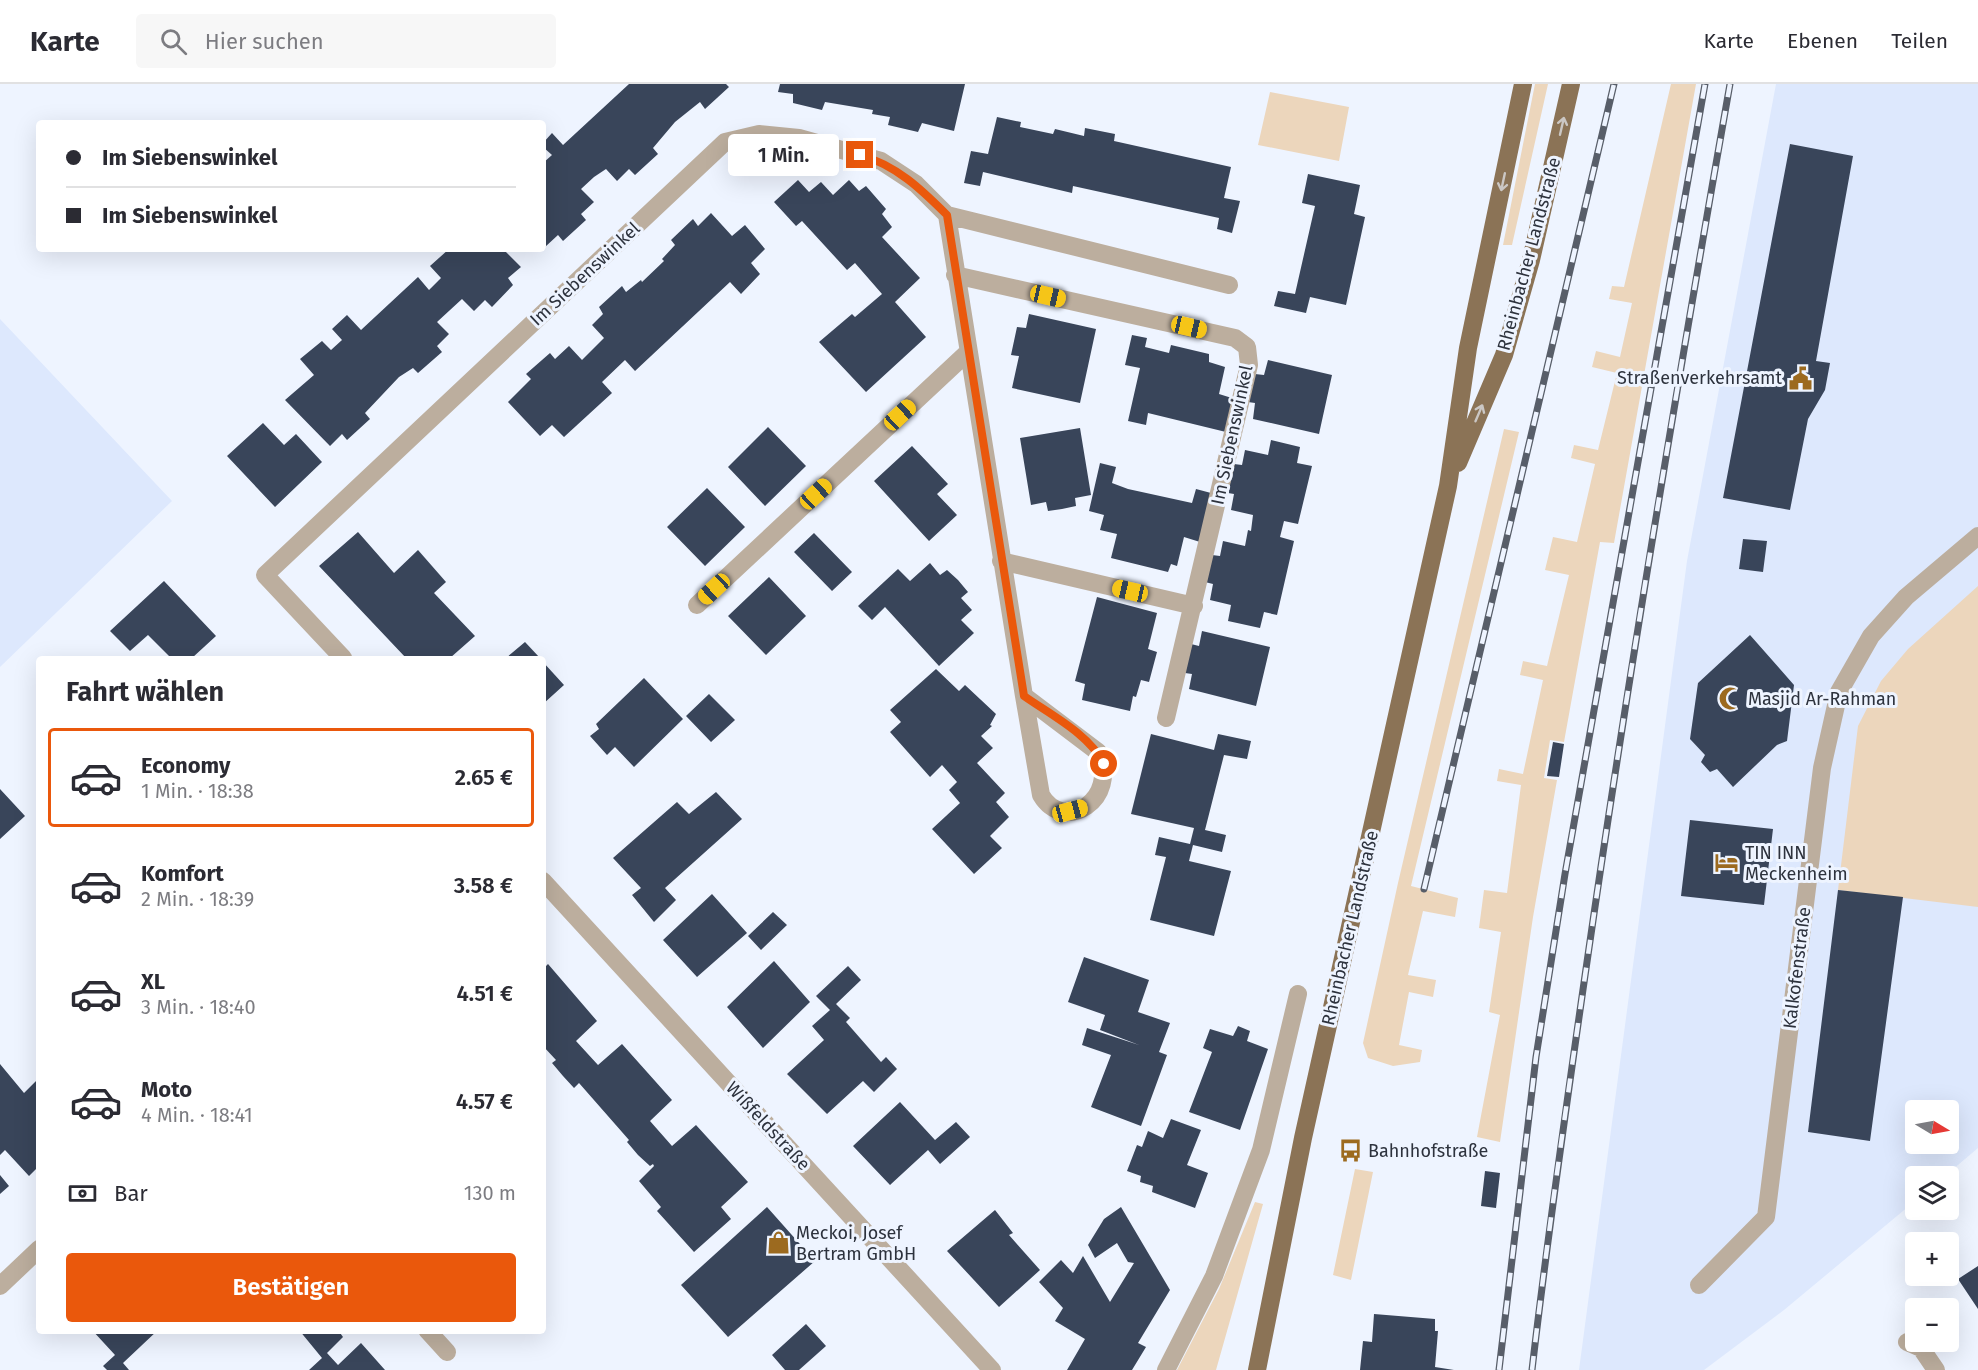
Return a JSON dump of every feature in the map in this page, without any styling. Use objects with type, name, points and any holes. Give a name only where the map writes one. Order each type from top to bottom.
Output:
[{"type":"main road","name":"Rheinbacher Landstraße","points":[[1257,1370],[1300,1149],[1448,486],[1468,348],[1523,84]]},
{"type":"main road","name":"Rheinbacher Landstraße","points":[[1448,486],[1504,355],[1531,260],[1571,84]]},
{"type":"street","name":"Im Siebenswinkel","points":[[341,656],[265,574],[725,142],[759,134],[789,137],[881,161],[916,184],[947,215]]},
{"type":"street","points":[[1024,696],[1098,752],[1104,764],[1104,782],[1097,798],[1084,807],[1070,811],[1054,810],[1047,805],[1041,795],[1024,696],[1001,561],[947,215],[1229,285]]},
{"type":"street","name":"Im Siebenswinkel","points":[[955,275],[1235,338],[1247,347],[1249,365],[1166,718]]},
{"type":"street","points":[[697,605],[968,352]]},
{"type":"street","name":"Kalkofenstraße","points":[[1699,1285],[1766,1217],[1822,768],[1839,692],[1871,636],[1906,597],[1978,536]]},
{"type":"street","points":[[1001,561],[1194,606]]},
{"type":"street","name":"Wißfeldstraße","points":[[546,884],[993,1370]]},
{"type":"street","points":[[1166,1370],[1214,1276],[1261,1150],[1298,994]]},
{"type":"street","points":[[0,1286],[36,1252]]},
{"type":"street","points":[[431,1334],[447,1352]]},
{"type":"street","points":[[1925,1352],[1936,1370]]},
{"type":"shaded area","points":[[1535,84],[1548,84],[1512,245],[1503,245]]},
{"type":"shaded area","points":[[1671,84],[1696,84],[1614,543],[1600,542],[1564,742],[1550,740],[1544,778],[1557,780],[1533,917],[1500,1142],[1477,1137],[1500,1015],[1489,1012],[1501,932],[1479,928],[1484,890],[1507,893],[1521,785],[1497,781],[1499,769],[1523,774],[1543,680],[1520,675],[1523,661],[1547,666],[1569,575],[1545,570],[1553,537],[1577,542],[1595,464],[1571,458],[1574,445],[1598,450],[1617,373],[1592,367],[1596,351],[1620,357],[1632,303],[1609,299],[1612,286],[1624,287]]},
{"type":"shaded area","points":[[1776,84],[1978,84],[1978,1148],[1957,1166],[1905,1166],[1905,1209],[1784,1310],[1704,1370],[1579,1370],[1687,561]]},
{"type":"shaded area","points":[[1270,92],[1349,107],[1339,161],[1258,145]]},
{"type":"shaded area","points":[[0,319],[172,501],[0,667]]},
{"type":"shaded area","points":[[1504,429],[1519,432],[1411,886],[1458,898],[1455,917],[1423,911],[1408,975],[1436,980],[1433,997],[1409,992],[1399,1045],[1422,1050],[1420,1062],[1393,1066],[1368,1058],[1363,1043]]},
{"type":"shaded area","points":[[1978,586],[1978,907],[1838,890],[1858,726],[1881,681],[1908,649]]},
{"type":"shaded area","points":[[1355,1169],[1373,1172],[1351,1280],[1333,1275]]},
{"type":"shaded area","points":[[1255,1202],[1263,1204],[1216,1370],[1177,1370],[1219,1289]]},
{"type":"building","points":[[629,84],[726,84],[729,87],[705,109],[700,102],[675,122],[653,148],[658,154],[635,175],[629,169],[617,181],[606,169],[594,177],[581,189],[594,202],[581,214],[586,220],[563,241],[558,235],[546,246],[546,160],[552,155],[546,150],[546,140],[552,133],[563,145]]},
{"type":"building","points":[[780,84],[965,84],[954,131],[922,123],[918,132],[888,125],[890,117],[872,114],[873,110],[825,102],[822,110],[793,103],[793,94],[778,92]]},
{"type":"building","points":[[997,117],[1021,122],[1020,127],[1053,134],[1055,129],[1084,136],[1085,128],[1115,134],[1114,141],[1231,167],[1224,198],[1240,201],[1232,233],[1217,229],[1219,218],[1073,186],[1072,193],[983,172],[980,186],[964,183],[971,151],[988,154]]},
{"type":"building","points":[[1790,144],[1853,156],[1816,361],[1830,363],[1825,390],[1808,419],[1790,510],[1723,498]]},
{"type":"building","points":[[1308,174],[1360,185],[1354,214],[1365,217],[1346,305],[1310,297],[1306,313],[1274,306],[1278,291],[1295,294],[1315,206],[1302,203]]},
{"type":"building","points":[[798,180],[809,192],[821,182],[833,195],[849,180],[859,191],[866,186],[886,209],[882,214],[892,227],[882,237],[920,278],[895,302],[926,337],[866,392],[819,342],[852,314],[855,317],[882,294],[855,263],[847,270],[802,221],[796,226],[774,202]]},
{"type":"building","points":[[711,213],[732,236],[745,225],[765,249],[751,263],[760,274],[741,294],[730,282],[635,371],[625,360],[602,382],[612,393],[564,437],[552,425],[540,436],[508,402],[531,379],[526,374],[550,353],[555,359],[569,346],[582,360],[604,338],[592,325],[603,314],[599,307],[622,286],[626,292],[641,280],[642,282],[664,261],[662,259],[675,245],[671,240],[693,219],[698,226]]},
{"type":"building","points":[[446,252],[506,252],[521,267],[508,278],[513,285],[492,307],[485,300],[474,311],[462,299],[437,322],[449,334],[437,346],[442,352],[418,373],[413,368],[399,377],[365,413],[370,419],[347,440],[342,434],[330,446],[285,400],[314,375],[300,359],[322,341],[331,350],[342,340],[332,329],[347,315],[361,330],[418,277],[429,290],[441,278],[430,266]]},
{"type":"building","points":[[1029,314],[1096,329],[1080,403],[1012,388],[1019,356],[1011,355],[1017,327],[1026,328]]},
{"type":"building","points":[[1132,335],[1147,338],[1145,347],[1169,353],[1171,345],[1209,354],[1209,362],[1225,367],[1219,394],[1235,399],[1226,432],[1148,413],[1146,425],[1128,421],[1140,368],[1125,365]]},
{"type":"building","points":[[1268,360],[1332,375],[1319,434],[1253,419],[1255,403],[1248,402],[1255,374],[1264,375]]},
{"type":"building","points":[[263,423],[284,445],[296,434],[322,462],[275,507],[227,456]]},
{"type":"building","points":[[768,427],[806,466],[765,506],[728,467]]},
{"type":"building","points":[[1080,428],[1091,495],[1075,498],[1076,506],[1062,509],[1048,511],[1046,502],[1031,505],[1020,438]]},
{"type":"building","points":[[1271,440],[1300,447],[1297,463],[1312,466],[1298,524],[1284,521],[1280,537],[1294,541],[1277,615],[1264,612],[1260,628],[1228,621],[1231,605],[1210,600],[1213,584],[1205,582],[1212,555],[1220,556],[1223,541],[1245,546],[1248,530],[1251,531],[1253,515],[1231,510],[1234,494],[1228,493],[1234,464],[1242,465],[1245,450],[1268,455]]},
{"type":"building","points":[[912,446],[948,484],[937,494],[957,515],[929,541],[874,481]]},
{"type":"building","points":[[1100,463],[1116,467],[1112,483],[1128,489],[1192,503],[1196,489],[1211,493],[1200,542],[1184,537],[1177,566],[1171,564],[1168,572],[1111,558],[1117,534],[1100,530],[1104,515],[1089,511]]},
{"type":"building","points":[[707,488],[745,527],[705,566],[667,527]]},
{"type":"building","points":[[358,532],[394,573],[418,550],[446,582],[434,593],[475,636],[452,656],[404,656],[319,566]]},
{"type":"building","points":[[814,533],[852,572],[832,591],[794,552]]},
{"type":"building","points":[[1743,539],[1767,541],[1763,572],[1739,569]]},
{"type":"building","points":[[930,563],[940,575],[947,570],[958,580],[968,592],[961,598],[972,610],[961,620],[974,633],[939,666],[885,607],[872,620],[858,606],[898,569],[910,581]]},
{"type":"building","points":[[769,577],[806,616],[766,655],[728,616]]},
{"type":"building","points":[[164,581],[216,636],[194,656],[169,656],[148,635],[130,651],[110,631]]},
{"type":"building","points":[[1097,597],[1157,613],[1148,649],[1157,652],[1149,682],[1141,680],[1136,697],[1133,696],[1130,711],[1082,700],[1085,684],[1075,681]]},
{"type":"building","points":[[1202,631],[1270,647],[1256,706],[1189,689],[1192,674],[1185,673],[1191,644],[1199,646]]},
{"type":"building","name":"Masjid Ar-Rahman","points":[[1750,635],[1794,685],[1787,741],[1777,745],[1733,787],[1717,769],[1710,772],[1701,762],[1705,755],[1690,739],[1698,683]]},
{"type":"building","points":[[525,642],[538,656],[508,656]]},
{"type":"building","points":[[546,665],[564,685],[546,701]]},
{"type":"building","points":[[936,669],[959,691],[965,685],[996,714],[990,725],[992,726],[981,736],[993,748],[977,763],[1005,793],[996,802],[1009,817],[990,836],[1002,848],[974,874],[932,829],[960,803],[949,790],[957,782],[942,765],[930,777],[890,732],[901,722],[890,710]]},
{"type":"building","points":[[644,678],[683,719],[634,767],[615,747],[607,755],[590,736],[599,729],[596,724]]},
{"type":"building","points":[[709,694],[735,720],[711,742],[686,716]]},
{"type":"building","points":[[1151,734],[1214,750],[1218,734],[1251,741],[1247,759],[1224,755],[1205,830],[1226,835],[1222,852],[1193,845],[1189,861],[1231,871],[1214,936],[1150,920],[1166,857],[1155,855],[1159,837],[1190,844],[1194,828],[1131,814]]},
{"type":"building","points":[[1553,742],[1564,744],[1559,777],[1547,776]]},
{"type":"building","points":[[0,789],[25,816],[0,839]]},
{"type":"building","points":[[716,792],[742,819],[665,888],[676,900],[654,922],[632,895],[641,888],[613,858],[677,802],[689,814]]},
{"type":"building","name":"TIN INN Meckenheim","points":[[1690,820],[1773,829],[1764,905],[1681,896]]},
{"type":"building","points":[[1838,890],[1903,897],[1870,1141],[1808,1132]]},
{"type":"building","points":[[712,894],[747,933],[697,977],[663,940]]},
{"type":"building","points":[[773,912],[787,925],[761,950],[748,936]]},
{"type":"building","points":[[1084,957],[1149,980],[1138,1012],[1170,1023],[1159,1052],[1167,1055],[1141,1126],[1091,1107],[1111,1055],[1082,1045],[1087,1028],[1139,1045],[1100,1030],[1105,1015],[1068,1002]]},
{"type":"building","points":[[774,961],[810,1002],[763,1048],[727,1007]]},
{"type":"building","points":[[548,964],[597,1021],[576,1041],[598,1065],[622,1044],[672,1100],[650,1121],[672,1146],[696,1125],[748,1182],[721,1207],[731,1219],[694,1252],[657,1211],[661,1207],[639,1181],[654,1166],[653,1164],[650,1166],[638,1155],[627,1142],[629,1140],[579,1083],[574,1088],[552,1063],[556,1060],[546,1049],[546,966]]},
{"type":"building","points":[[848,966],[861,980],[836,1004],[850,1018],[846,1022],[881,1062],[886,1057],[897,1069],[874,1092],[863,1081],[827,1114],[787,1074],[824,1040],[812,1026],[830,1010],[816,996]]},
{"type":"building","points":[[1238,1026],[1250,1031],[1247,1041],[1268,1049],[1240,1130],[1189,1112],[1212,1052],[1203,1048],[1210,1029],[1233,1036]]},
{"type":"building","points":[[0,1064],[24,1093],[36,1081],[36,1169],[29,1176],[5,1150],[0,1155]]},
{"type":"building","points":[[900,1102],[935,1140],[956,1122],[970,1137],[940,1164],[928,1150],[890,1185],[853,1146]]},
{"type":"building","points":[[1171,1119],[1201,1130],[1187,1165],[1208,1173],[1195,1208],[1152,1192],[1153,1186],[1140,1182],[1141,1176],[1127,1171],[1137,1145],[1142,1147],[1148,1131],[1163,1138]]},
{"type":"building","points":[[1485,1171],[1500,1173],[1496,1208],[1481,1206]]},
{"type":"building","points":[[0,1175],[9,1186],[0,1194]]},
{"type":"building","points":[[767,1207],[815,1261],[728,1337],[681,1285]]},
{"type":"building","points":[[1121,1207],[1170,1290],[1138,1343],[1146,1347],[1132,1370],[1067,1370],[1085,1339],[1055,1321],[1063,1308],[1039,1282],[1061,1260],[1073,1273],[1083,1256],[1110,1302],[1134,1263],[1128,1262],[1117,1243],[1095,1258],[1088,1245],[1104,1219]]},
{"type":"building","points":[[995,1210],[1013,1233],[1009,1235],[1040,1270],[999,1307],[947,1251]]},
{"type":"building","points":[[1978,1266],[1978,1309],[1959,1280]]},
{"type":"building","points":[[1374,1314],[1435,1319],[1435,1331],[1438,1331],[1435,1367],[1454,1370],[1360,1370],[1363,1341],[1372,1342]]},
{"type":"building","points":[[806,1324],[826,1346],[799,1370],[785,1370],[772,1355]]},
{"type":"building","points":[[96,1334],[154,1334],[123,1363],[129,1370],[107,1370],[103,1366],[115,1355]]},
{"type":"building","points":[[302,1334],[341,1334],[343,1337],[327,1353],[338,1365],[361,1343],[385,1370],[309,1370],[322,1358]]},
{"type":"railway","points":[[1424,889],[1614,84]]},
{"type":"railway","points":[[1499,1370],[1536,1057],[1565,874],[1705,84]]},
{"type":"railway","points":[[1532,1370],[1604,846],[1674,410],[1730,84]]},
{"type":"place","name":"Straßenverkehrsamt","points":[[1800,378]]},
{"type":"place","name":"Masjid Ar-Rahman","points":[[1730,699]]},
{"type":"place","name":"TIN INN Meckenheim","points":[[1727,863]]},
{"type":"place","name":"Bahnhofstraße","points":[[1350,1151]]},
{"type":"place","name":"Meckoi, Josef Bertram GmbH","points":[[778,1243]]},
{"type":"route","points":[[860,155],[881,161],[916,184],[947,215],[1024,696],[1085,740],[1098,752],[1104,764]]}]
